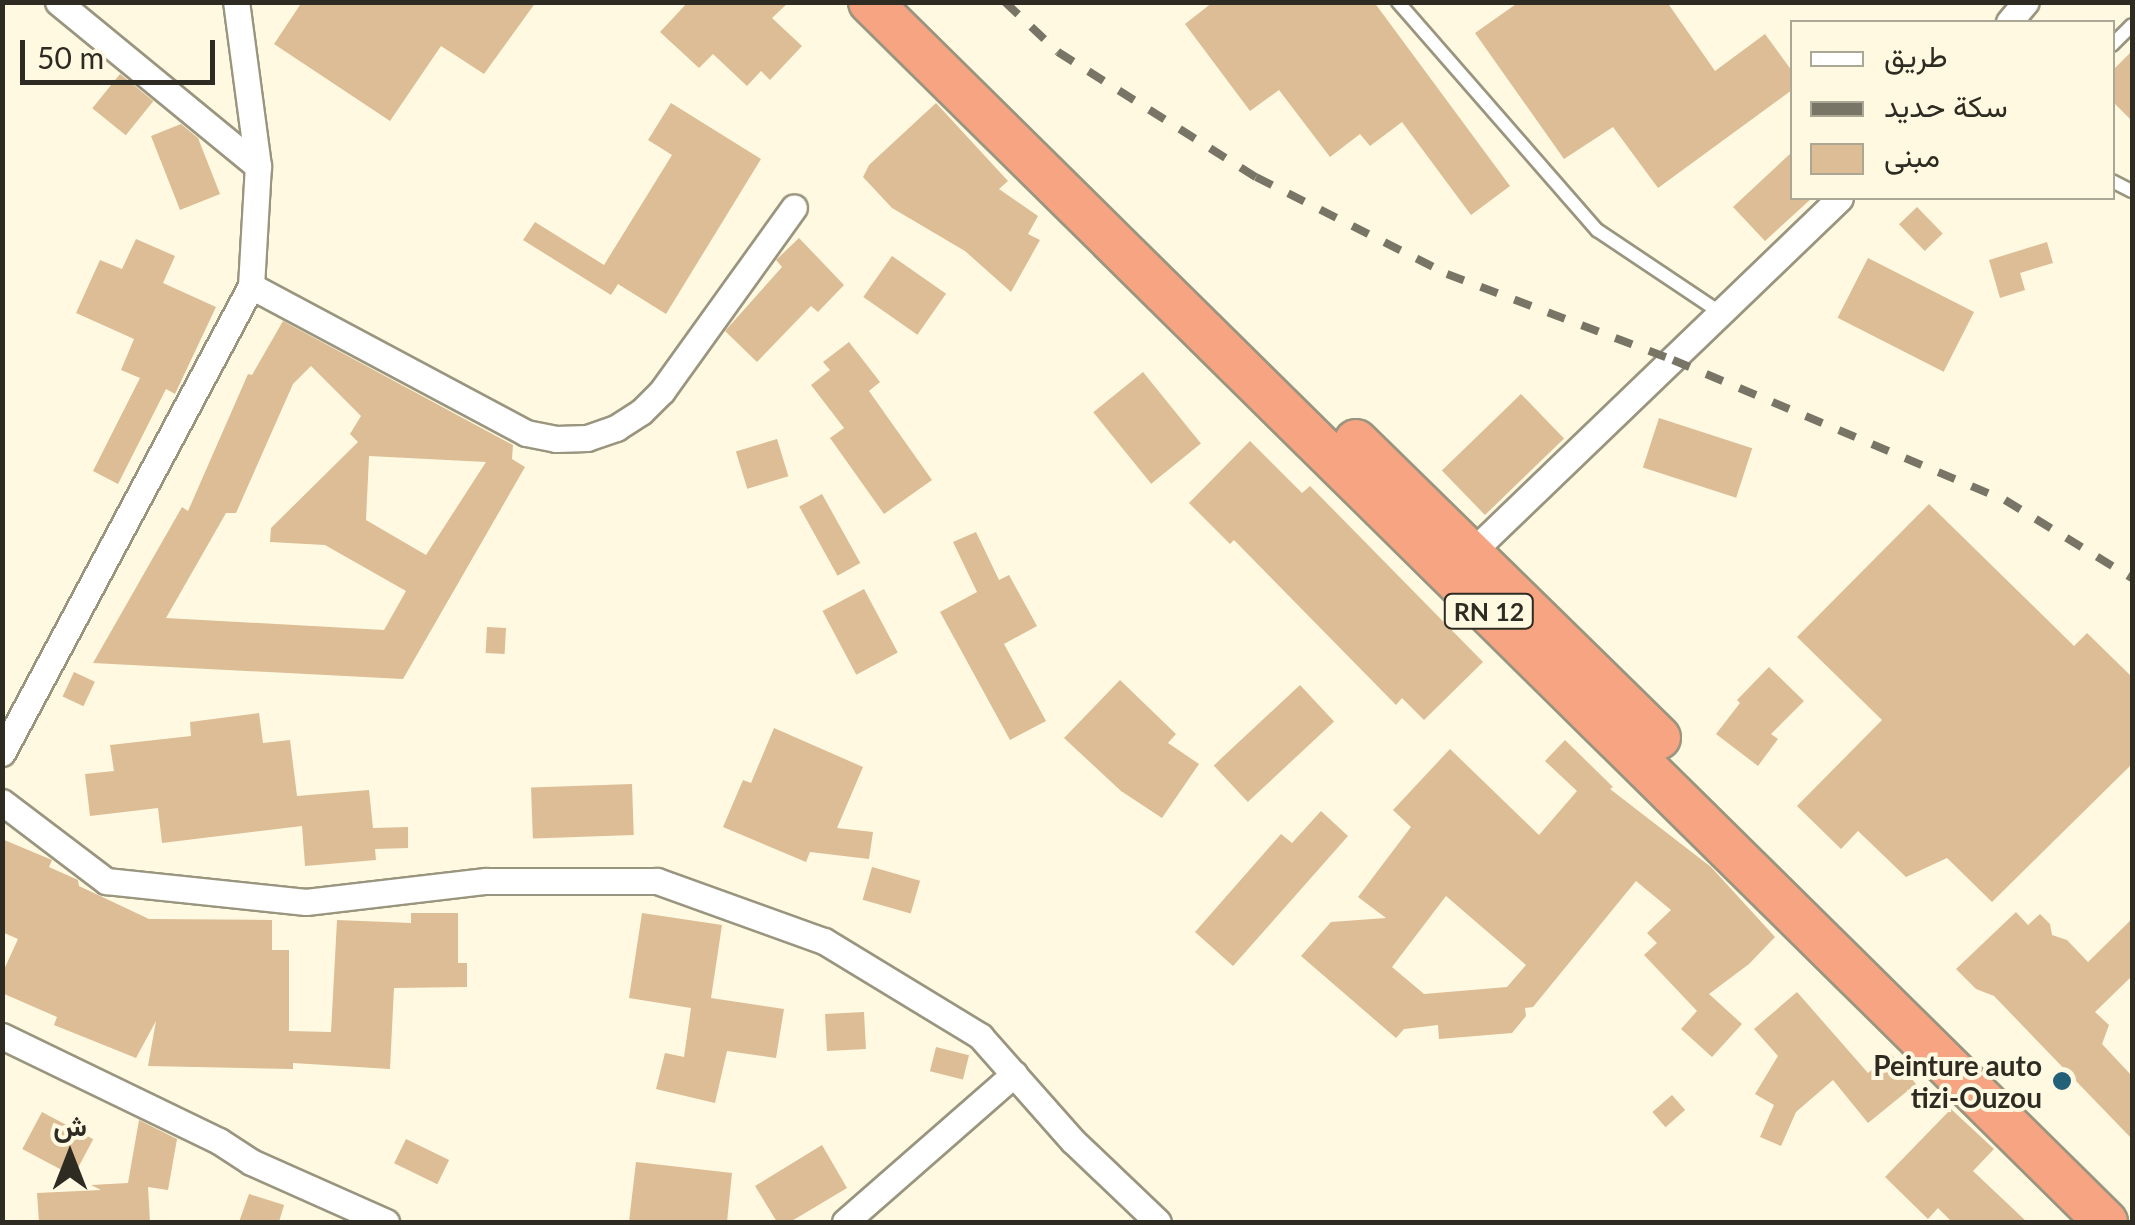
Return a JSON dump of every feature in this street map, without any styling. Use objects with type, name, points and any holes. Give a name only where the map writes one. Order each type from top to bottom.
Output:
[{"type":"highway","name":"RN 12","points":[[870,2],[2106,1222]]},
{"type":"highway","name":"RN 12","points":[[906,2],[998,103],[1473,551],[2132,1212]]},
{"type":"street","points":[[58,2],[258,166]]},
{"type":"street","points":[[2,753],[252,286],[258,166],[236,2]]},
{"type":"street","points":[[1473,551],[1838,200]]},
{"type":"street","points":[[252,286],[526,433],[556,439],[587,438],[616,428],[641,412],[662,391],[794,207]]},
{"type":"street","points":[[2,802],[106,882],[306,902],[486,882],[656,882],[824,941],[980,1036],[1073,1141],[1158,1222]]},
{"type":"street","points":[[2,1036],[219,1141],[251,1162],[386,1222]]},
{"type":"street","points":[[844,1222],[1014,1074]]},
{"type":"lane","points":[[1398,2],[1597,230],[1718,312]]},
{"type":"building","points":[[302,2],[536,2],[484,74],[441,46],[390,121],[274,44]]},
{"type":"building","points":[[688,2],[789,2],[772,18],[802,46],[770,80],[761,71],[747,86],[713,54],[699,68],[660,32]]},
{"type":"building","points":[[1213,2],[1374,2],[1510,186],[1471,215],[1402,122],[1370,146],[1360,134],[1330,157],[1279,90],[1250,111],[1185,24]]},
{"type":"building","points":[[1519,2],[1667,2],[1715,71],[1765,34],[1790,68],[1790,91],[1658,188],[1613,127],[1564,159],[1475,33]]},
{"type":"building","points":[[2132,51],[2132,121],[2115,104],[2115,68]]},
{"type":"building","points":[[120,74],[153,101],[126,135],[92,108]]},
{"type":"building","points":[[671,103],[761,159],[666,314],[618,284],[611,295],[523,240],[535,222],[604,265],[672,155],[648,140]]},
{"type":"building","points":[[936,103],[1008,181],[999,189],[1038,216],[1028,234],[1040,240],[1011,292],[965,251],[892,208],[863,177],[869,165]]},
{"type":"building","points":[[181,124],[198,138],[220,194],[180,210],[151,136]]},
{"type":"building","points":[[1790,154],[1790,200],[1810,200],[1765,241],[1733,207]]},
{"type":"building","points":[[1917,207],[1943,234],[1925,251],[1899,224]]},
{"type":"building","points":[[799,238],[844,285],[818,312],[811,306],[757,362],[725,331],[782,267],[776,260]]},
{"type":"building","points":[[136,239],[175,256],[163,283],[216,307],[175,394],[166,389],[118,484],[93,471],[140,378],[121,370],[134,339],[76,313],[100,260],[122,269]]},
{"type":"building","points":[[2047,242],[2053,263],[2020,273],[2025,290],[2000,298],[1989,260]]},
{"type":"building","points":[[892,256],[946,294],[917,335],[863,297]]},
{"type":"building","points":[[1868,258],[1974,312],[1944,372],[1838,318]]},
{"type":"building","points":[[283,321],[513,445],[512,459],[525,467],[403,679],[93,663],[182,507],[188,511],[248,374],[252,375]],"holes":[[[311,366],[361,416],[350,434],[358,442],[271,528],[270,542],[325,545],[406,591],[384,630],[166,618],[226,513],[236,513],[293,384]],[[369,456],[486,462],[426,555],[366,520]]]},
{"type":"building","points":[[849,342],[880,382],[869,391],[932,480],[884,514],[830,438],[844,428],[811,385],[830,370],[823,362]]},
{"type":"building","points":[[1143,372],[1201,443],[1151,484],[1093,412]]},
{"type":"building","points":[[1521,394],[1564,439],[1485,515],[1442,470]]},
{"type":"building","points":[[1659,418],[1752,448],[1736,498],[1643,467]]},
{"type":"building","points":[[777,439],[788,476],[747,489],[736,452]]},
{"type":"building","points":[[1250,441],[1302,493],[1310,486],[1483,662],[1424,720],[1402,698],[1396,705],[1234,540],[1230,544],[1189,503]]},
{"type":"building","points":[[822,494],[860,563],[838,576],[799,507]]},
{"type":"building","points":[[1929,504],[2074,646],[2087,633],[2132,677],[2132,764],[1992,902],[1947,858],[1906,877],[1858,831],[1841,849],[1797,806],[1882,720],[1797,637]]},
{"type":"building","points":[[976,532],[999,580],[1009,575],[1037,626],[1004,644],[1046,721],[1010,740],[940,612],[977,592],[953,542]]},
{"type":"building","points":[[864,589],[898,653],[856,675],[823,611]]},
{"type":"building","points":[[487,627],[506,628],[505,654],[486,653]]},
{"type":"building","points":[[1769,667],[1804,701],[1771,734],[1778,739],[1758,766],[1716,734],[1740,703],[1737,700]]},
{"type":"building","points":[[74,672],[95,682],[83,706],[63,696]]},
{"type":"building","points":[[1120,680],[1176,734],[1168,743],[1199,764],[1162,818],[1121,791],[1064,738]]},
{"type":"building","points":[[1300,685],[1334,722],[1248,802],[1214,765]]},
{"type":"building","points":[[259,713],[263,743],[290,740],[297,796],[369,790],[373,828],[408,827],[408,848],[375,849],[376,860],[305,866],[302,826],[162,843],[158,808],[90,816],[85,774],[114,771],[110,745],[191,736],[190,722]]},
{"type":"building","points":[[774,728],[863,767],[837,828],[873,832],[869,859],[810,852],[806,862],[723,827],[743,780],[751,783]]},
{"type":"building","points":[[1565,740],[1613,787],[1610,789],[1711,867],[1775,937],[1749,964],[1709,994],[1742,1024],[1712,1057],[1681,1029],[1697,1011],[1644,955],[1657,943],[1647,933],[1671,910],[1636,881],[1533,1007],[1525,1008],[1526,1016],[1512,1033],[1439,1039],[1438,1025],[1404,1029],[1396,1038],[1301,956],[1331,922],[1386,918],[1358,897],[1411,827],[1393,810],[1450,749],[1539,835],[1577,791],[1545,761]],"holes":[[[1446,896],[1526,965],[1507,987],[1424,994],[1392,967]]]},
{"type":"building","points":[[632,784],[634,835],[533,838],[531,788]]},
{"type":"building","points":[[1321,811],[1348,836],[1233,966],[1195,932],[1281,834],[1292,843]]},
{"type":"building","points":[[2,839],[52,860],[49,867],[78,880],[79,886],[149,919],[272,920],[272,950],[289,950],[289,1031],[331,1032],[337,920],[411,923],[411,913],[458,913],[458,963],[467,963],[467,987],[394,988],[390,1069],[293,1063],[293,1069],[148,1066],[156,1021],[136,1058],[54,1025],[57,1017],[2,993],[2,974],[18,939],[2,932]]},
{"type":"building","points":[[872,867],[920,881],[911,913],[863,900]]},
{"type":"building","points":[[2016,912],[2028,925],[2040,914],[2050,924],[2052,935],[2067,940],[2088,962],[2132,919],[2132,976],[2095,1012],[2109,1025],[2102,1044],[2132,1076],[2132,1139],[1994,996],[1976,989],[1956,969]]},
{"type":"building","points":[[642,913],[722,925],[711,998],[784,1009],[776,1058],[727,1051],[715,1103],[656,1089],[665,1053],[684,1057],[691,1008],[629,998]]},
{"type":"building","points":[[1797,992],[1868,1073],[1891,1054],[1916,1084],[1868,1123],[1833,1080],[1796,1112],[1781,1146],[1760,1137],[1774,1105],[1755,1094],[1778,1056],[1754,1029]]},
{"type":"building","points":[[864,1012],[866,1049],[827,1051],[825,1014]]},
{"type":"building","points":[[936,1047],[969,1055],[963,1079],[930,1071]]},
{"type":"building","points":[[1672,1095],[1685,1110],[1665,1127],[1652,1112]]},
{"type":"building","points":[[1951,1109],[1994,1149],[1973,1171],[2027,1222],[1952,1222],[1938,1208],[1928,1219],[1885,1177]]},
{"type":"building","points":[[42,1112],[93,1139],[73,1176],[22,1149]]},
{"type":"building","points":[[139,1120],[177,1139],[168,1190],[148,1187],[150,1222],[39,1222],[37,1193],[101,1190],[91,1185],[128,1183]]},
{"type":"building","points":[[406,1139],[449,1160],[437,1184],[394,1163]]},
{"type":"building","points":[[822,1145],[847,1188],[790,1222],[777,1222],[755,1186]]},
{"type":"building","points":[[636,1162],[732,1173],[727,1222],[629,1222]]},
{"type":"building","points":[[249,1194],[284,1205],[279,1222],[239,1222]]},
{"type":"railway","points":[[1005,2],[1058,52],[1256,177],[1447,274],[1673,360],[2005,500],[2132,578]]},
{"type":"place","name":"Peinture auto tizi-Ouzou","points":[[2062,1081]]}]
